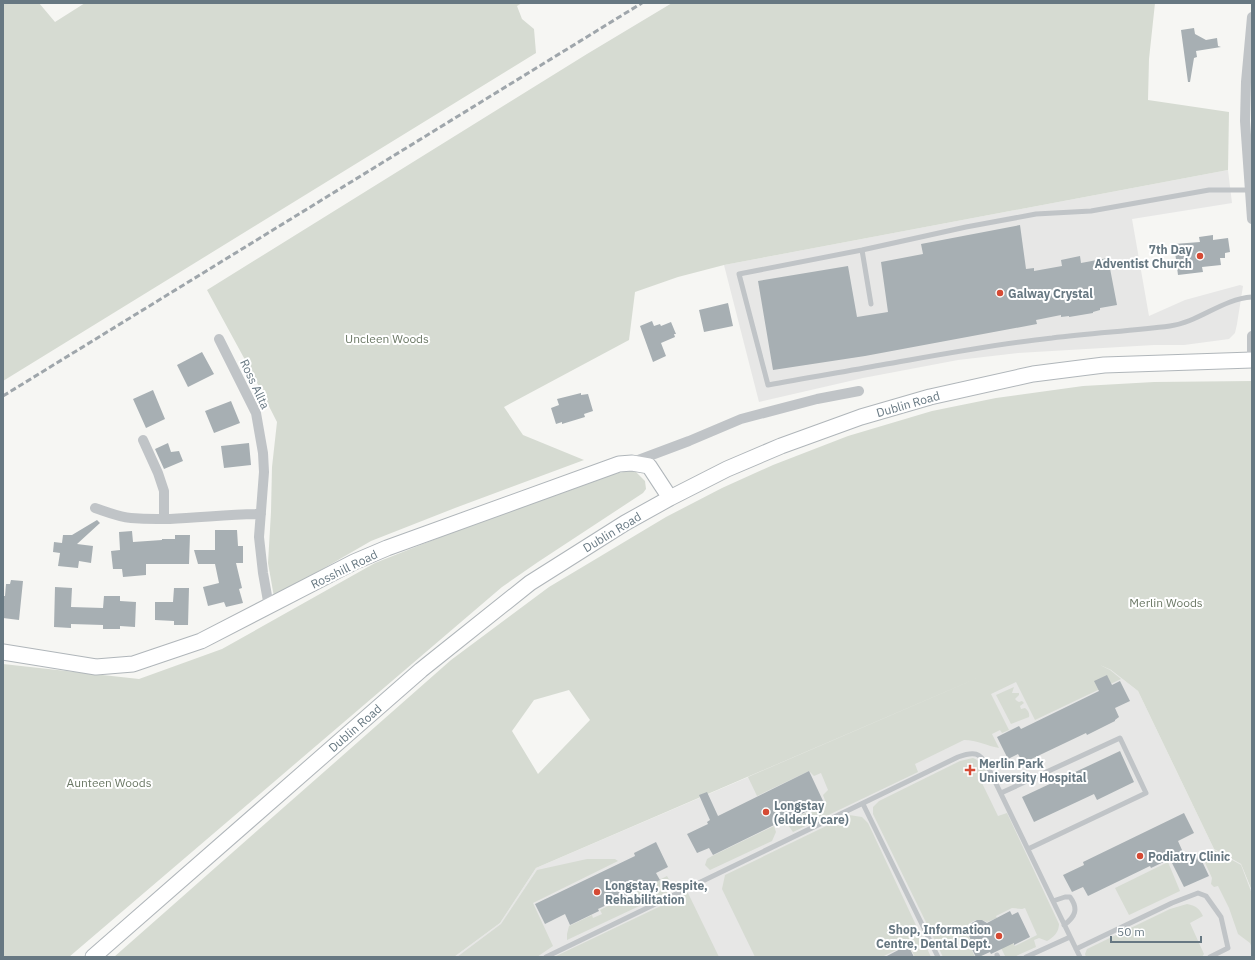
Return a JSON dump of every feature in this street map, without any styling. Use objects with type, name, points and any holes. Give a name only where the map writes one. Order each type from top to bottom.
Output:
[{"type":"main road","name":"Dublin Road","points":[[93,957],[421,670],[530,583],[670,498],[727,469],[781,446],[862,417],[930,397],[1033,374],[1104,365],[1252,360]]},
{"type":"main road","name":"Rosshill Road","points":[[3,652],[96,667],[133,664],[201,641],[354,562],[387,548],[619,464],[632,463],[649,466],[670,498]]},
{"type":"street","points":[[1252,17],[1249,82],[1245,121],[1252,219]]},
{"type":"street","points":[[1252,336],[1252,360]]},
{"type":"street","name":"Ross Allta","points":[[219,339],[256,413],[263,452],[264,472],[259,537],[269,607]]},
{"type":"street","points":[[632,463],[741,419],[817,399],[859,391]]},
{"type":"street","points":[[143,440],[158,473],[164,491],[164,518]]},
{"type":"street","points":[[95,508],[130,518],[261,514]]},
{"type":"lane","points":[[1249,190],[1209,190],[1091,211],[1036,214],[739,274],[768,385],[953,352],[1052,338],[1172,326],[1192,321],[1234,301],[1252,297]]},
{"type":"lane","points":[[862,250],[871,304]]},
{"type":"lane","points":[[1001,793],[1120,738],[1146,793],[1028,849]]},
{"type":"lane","points":[[546,957],[966,754],[974,753],[980,755],[984,760],[1080,957]]},
{"type":"lane","points":[[864,804],[938,957]]},
{"type":"lane","points":[[1076,948],[1172,903],[1198,893],[1206,896],[1221,918],[1228,948],[1210,957]]},
{"type":"lane","points":[[1053,901],[1065,897],[1070,897],[1074,901],[1075,914],[1064,924]]},
{"type":"lane","points":[[1026,957],[1070,937]]},
{"type":"shaded area","name":"Galway Crystal","points":[[1228,170],[1232,203],[1132,219],[1149,316],[1185,300],[1240,285],[1243,286],[1237,324],[1235,333],[1229,339],[1184,345],[1154,345],[1018,353],[958,360],[863,378],[759,402],[724,265]]},
{"type":"shaded area","name":"Merlin Park University Hospital","points":[[1051,647],[1111,670],[1138,691],[1214,849],[1241,864],[1252,892],[1252,957],[454,957],[500,923],[536,868]]},
{"type":"green space","points":[[3,3],[39,3],[55,22],[85,3],[522,3],[517,6],[522,19],[534,29],[536,53],[3,381]]},
{"type":"green space","name":"Uncleen Woods","points":[[672,3],[1155,3],[1149,59],[1148,100],[1229,112],[1228,170],[724,265],[678,277],[635,292],[629,340],[504,407],[523,435],[584,460],[371,541],[274,597],[268,563],[272,467],[277,422],[207,290],[587,54]]},
{"type":"green space","name":"Merlin Woods","points":[[1252,381],[1252,891],[1241,864],[1214,849],[1138,691],[1111,670],[1100,665],[1110,670],[1121,679],[1035,720],[1016,682],[991,694],[1009,730],[1002,733],[1000,730],[992,734],[999,748],[964,740],[915,764],[918,772],[793,832],[788,825],[783,824],[826,803],[823,795],[828,790],[821,773],[814,776],[809,771],[757,796],[748,777],[996,670],[536,868],[500,923],[454,957],[114,957],[451,660],[549,587],[666,517],[722,488],[773,465],[848,436],[932,411],[996,398],[1083,386],[1154,382]],"holes":[[[569,690],[590,720],[538,774],[512,731],[534,700]]]},
{"type":"green space","name":"Aunteen Woods","points":[[634,470],[645,481],[646,489],[643,493],[502,587],[69,957],[3,957],[3,664],[139,679],[222,649],[375,563],[587,479]]},
{"type":"green space","points":[[1014,687],[1012,693],[1019,693],[1015,699],[1024,703],[1020,706],[1021,709],[1026,709],[1029,717],[1011,724],[996,695]]},
{"type":"green space","points":[[973,758],[980,762],[987,773],[980,779],[998,816],[1007,813],[1059,924],[1056,934],[1052,938],[1047,941],[1039,938],[1034,940],[1036,947],[1014,957],[1005,956],[1001,948],[1012,942],[1015,946],[1037,935],[1025,908],[1012,908],[996,916],[997,918],[987,922],[977,920],[969,924],[967,930],[971,942],[969,944],[975,957],[943,957],[873,814],[873,807],[879,801],[960,761]]},
{"type":"green space","points":[[849,815],[862,817],[868,823],[931,957],[915,957],[908,944],[882,957],[755,957],[722,889],[725,875]]},
{"type":"green space","points":[[774,826],[776,832],[772,841],[710,870],[705,865],[707,859],[712,856]]},
{"type":"green space","points":[[1214,850],[1241,865],[1252,894],[1252,948],[1250,943],[1238,934],[1229,908],[1218,886],[1214,887],[1211,884],[1212,878],[1202,856]]},
{"type":"green space","points":[[587,859],[615,859],[618,861],[533,903],[553,946],[537,957],[457,957],[501,924],[537,870]]},
{"type":"green space","points":[[1168,862],[1180,891],[1129,915],[1115,888]]},
{"type":"green space","points":[[667,876],[671,883],[667,893],[567,940],[569,926],[592,915],[593,918],[602,914],[600,910]]},
{"type":"green space","points":[[688,893],[719,957],[554,957]]},
{"type":"green space","points":[[1187,904],[1197,908],[1203,916],[1190,923],[1204,954],[1202,957],[1086,957],[1085,954],[1087,949],[1170,909]]},
{"type":"building","points":[[1194,28],[1195,34],[1206,40],[1217,38],[1218,46],[1221,47],[1196,51],[1197,57],[1194,58],[1190,82],[1188,82],[1181,30]]},
{"type":"building","name":"Galway Crystal","points":[[1020,225],[1026,269],[1034,268],[1034,271],[1062,266],[1061,260],[1080,256],[1081,263],[1108,258],[1117,305],[1100,308],[1100,310],[1093,313],[1069,317],[1061,317],[1061,315],[1036,320],[1037,324],[865,356],[773,370],[758,281],[848,266],[857,317],[888,312],[881,262],[923,254],[921,244]]},
{"type":"building","name":"7th Day Adventist Church","points":[[1213,235],[1213,240],[1228,238],[1230,252],[1225,253],[1225,258],[1220,258],[1221,265],[1202,267],[1203,272],[1178,275],[1174,244],[1200,242],[1199,237]]},
{"type":"building","points":[[728,303],[733,326],[704,332],[699,310]]},
{"type":"building","points":[[652,321],[654,326],[660,324],[661,326],[671,322],[676,334],[674,334],[675,337],[661,343],[666,356],[653,362],[640,326]]},
{"type":"building","points":[[202,352],[214,374],[188,387],[177,365]]},
{"type":"building","points":[[153,390],[165,419],[146,428],[133,399]]},
{"type":"building","points":[[581,393],[581,395],[588,394],[593,411],[584,414],[585,417],[562,424],[562,422],[556,424],[551,408],[559,405],[557,399]]},
{"type":"building","points":[[231,401],[240,423],[214,433],[205,411]]},
{"type":"building","points":[[168,443],[171,452],[179,451],[183,461],[164,469],[155,449]]},
{"type":"building","points":[[249,443],[251,465],[224,468],[221,446]]},
{"type":"building","points":[[97,520],[100,523],[77,544],[93,546],[91,563],[79,561],[78,568],[58,566],[60,553],[53,552],[54,542],[62,543],[63,535],[72,535]]},
{"type":"building","points":[[215,530],[237,530],[238,546],[243,546],[243,563],[236,563],[242,588],[239,589],[243,603],[226,607],[224,602],[208,606],[203,587],[219,583],[215,564],[198,564],[194,550],[215,550]]},
{"type":"building","points":[[132,531],[133,542],[175,539],[175,535],[190,535],[189,564],[146,564],[146,575],[123,577],[122,569],[113,569],[111,551],[120,550],[119,532]]},
{"type":"building","points":[[11,580],[23,581],[19,620],[3,618],[3,596],[5,596],[6,584],[10,584]]},
{"type":"building","points":[[55,587],[72,588],[71,607],[103,608],[104,596],[120,596],[120,601],[136,602],[135,627],[120,626],[120,629],[103,629],[103,625],[71,624],[71,628],[54,627]]},
{"type":"building","points":[[174,588],[189,588],[188,625],[174,625],[174,621],[155,620],[155,602],[173,602]]},
{"type":"building","points":[[1107,675],[1112,685],[1120,681],[1130,701],[1115,708],[1119,717],[1115,721],[1023,763],[1018,754],[1008,759],[997,737],[1019,726],[1021,729],[1099,691],[1094,681]]},
{"type":"building","points":[[1120,751],[1134,782],[1097,800],[1094,794],[1034,822],[1022,797]]},
{"type":"building","name":"Longstay (elderly care)","points":[[809,771],[824,803],[775,827],[774,825],[713,855],[709,848],[697,853],[687,834],[708,824],[707,822],[710,820],[699,795],[707,792],[718,816]]},
{"type":"building","name":"Podiatry Clinic","points":[[1184,813],[1194,833],[1178,841],[1186,859],[1198,853],[1209,876],[1184,887],[1170,859],[1151,868],[1150,866],[1088,896],[1083,887],[1072,892],[1063,875],[1084,865],[1083,862]]},
{"type":"building","name":"Longstay, Respite, Rehabilitation","points":[[656,842],[668,867],[656,873],[660,880],[598,909],[599,911],[570,925],[565,914],[545,924],[535,904],[635,856],[634,853]]},
{"type":"building","name":"Shop, Information Centre, Dental Dept.","points":[[1010,911],[1012,915],[1018,912],[1030,937],[991,954],[990,952],[976,957],[969,944],[972,943],[967,931],[970,924],[977,920],[982,920],[987,923]]},
{"type":"building","points":[[908,945],[914,957],[885,957]]},
{"type":"railway","points":[[3,396],[642,3]]},
{"type":"place","name":"7th Day Adventist Church","points":[[1200,256]]},
{"type":"place","name":"Galway Crystal","points":[[1000,293]]},
{"type":"place","name":"Merlin Park University Hospital","points":[[970,770]]},
{"type":"place","name":"Longstay (elderly care)","points":[[766,812]]},
{"type":"place","name":"Podiatry Clinic","points":[[1140,856]]},
{"type":"place","name":"Longstay, Respite, Rehabilitation","points":[[597,892]]},
{"type":"place","name":"Shop, Information Centre, Dental Dept.","points":[[999,936]]}]
